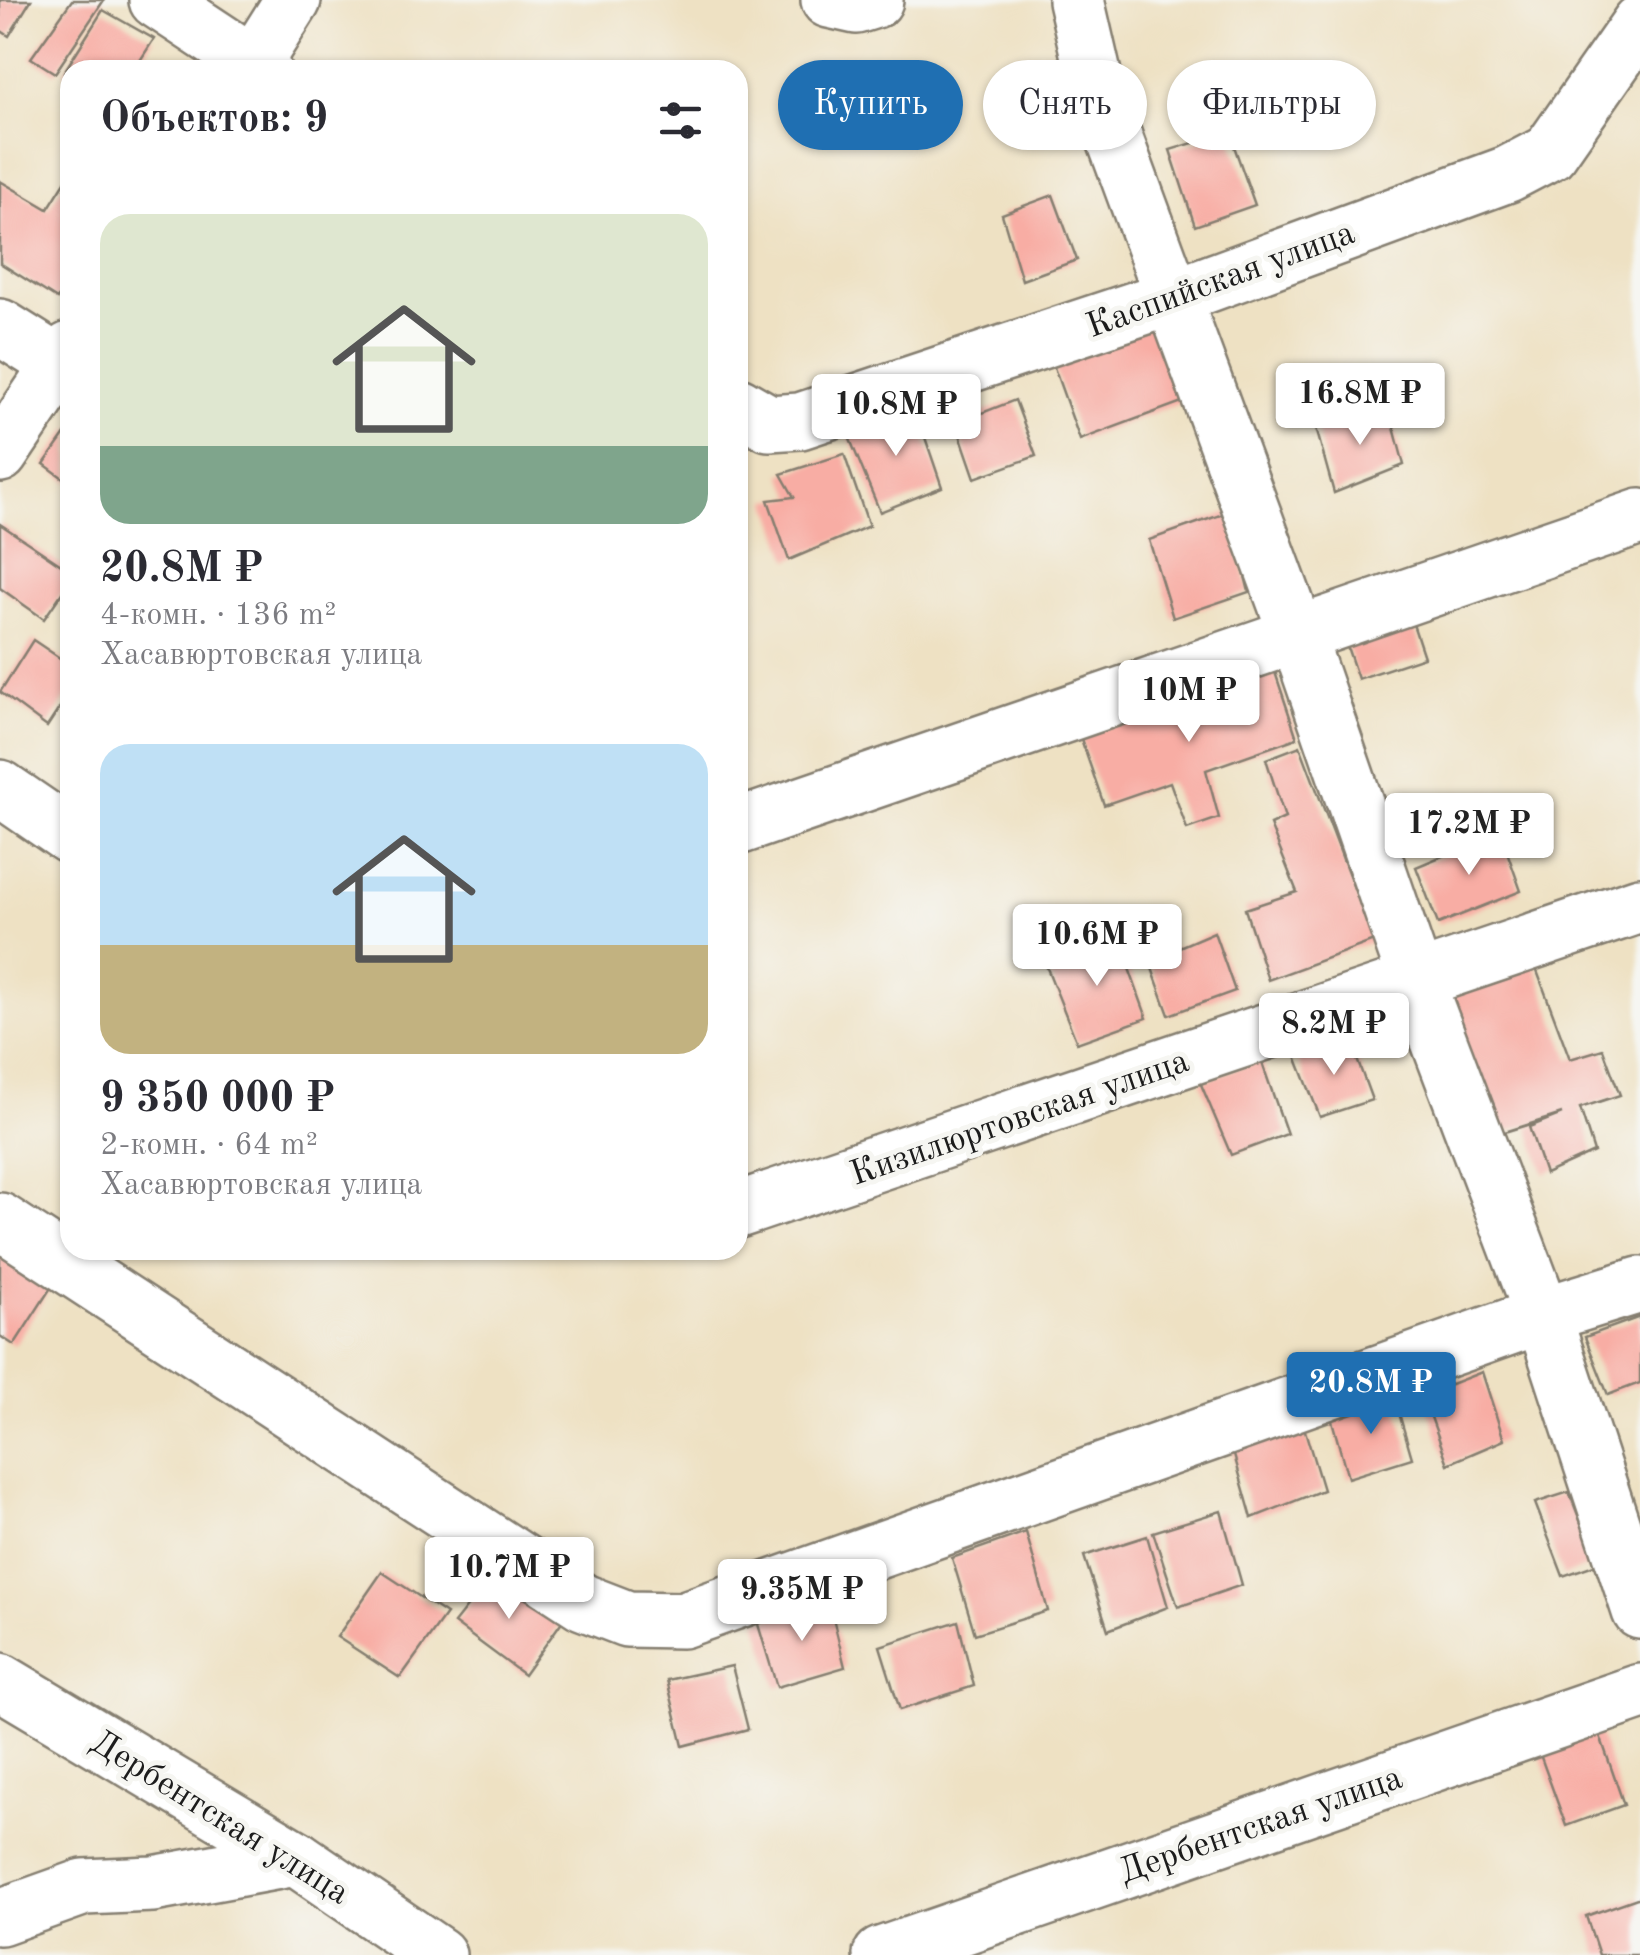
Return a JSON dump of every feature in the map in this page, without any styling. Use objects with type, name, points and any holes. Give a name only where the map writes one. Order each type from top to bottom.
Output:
[{"type":"street","points":[[157,0],[243,60]]},
{"type":"street","points":[[259,60],[293,0]]},
{"type":"street","points":[[830,0],[856,6],[875,0]]},
{"type":"street","points":[[1076,0],[1097,91],[1297,634],[1416,983],[1543,1315],[1640,1612]]},
{"type":"street","name":"Каспийская улица","points":[[748,410],[769,423],[800,421],[1173,296],[1508,174],[1550,152],[1640,23]]},
{"type":"street","points":[[0,326],[60,357]]},
{"type":"street","points":[[0,454],[60,371]]},
{"type":"street","points":[[748,825],[1640,516]]},
{"type":"street","points":[[0,788],[60,829]]},
{"type":"street","name":"Кизилюртовская улица","points":[[748,1207],[1640,905]]},
{"type":"street","points":[[0,1221],[583,1602],[627,1618],[682,1620],[1543,1315],[1640,1285]]},
{"type":"street","name":"Дербентская улица","points":[[0,1682],[296,1858],[438,1955]]},
{"type":"street","name":"Дербентская улица","points":[[881,1955],[1640,1692]]},
{"type":"street","points":[[0,1917],[84,1887],[153,1884],[296,1858]]},
{"type":"building","points":[[0,0],[31,0],[9,36],[0,30]]},
{"type":"building","points":[[72,0],[104,0],[64,60],[60,60],[55,73],[31,58]]},
{"type":"building","points":[[103,10],[154,39],[140,60],[72,60]]},
{"type":"building","points":[[1170,150],[1235,150],[1255,205],[1195,226]]},
{"type":"building","points":[[0,181],[48,209],[60,190],[57,299],[0,263]]},
{"type":"building","points":[[1053,195],[1077,260],[1022,280],[1002,214]]},
{"type":"building","points":[[1155,325],[1182,402],[1080,440],[1052,362]]},
{"type":"building","points":[[1015,400],[1036,456],[975,478],[956,423]]},
{"type":"building","points":[[1388,405],[1404,465],[1334,493],[1316,428]]},
{"type":"building","points":[[915,408],[942,487],[880,512],[847,432]]},
{"type":"building","points":[[60,441],[60,476],[44,464]]},
{"type":"building","points":[[844,454],[869,526],[789,560],[768,500],[794,497],[781,474]]},
{"type":"building","points":[[1229,512],[1249,592],[1173,618],[1149,540]]},
{"type":"building","points":[[0,524],[60,564],[60,596],[44,619],[0,588]]},
{"type":"building","points":[[1408,609],[1424,657],[1358,679],[1342,632]]},
{"type":"building","points":[[33,640],[60,658],[60,707],[47,727],[0,692]]},
{"type":"building","points":[[1275,672],[1297,738],[1206,770],[1219,818],[1187,829],[1170,782],[1104,805],[1080,736]]},
{"type":"building","points":[[1300,746],[1374,941],[1268,980],[1245,909],[1297,892],[1270,825],[1285,818],[1266,759]]},
{"type":"building","points":[[1500,832],[1521,891],[1438,924],[1416,867]]},
{"type":"building","points":[[1214,932],[1235,991],[1169,1015],[1149,960]]},
{"type":"building","points":[[1117,935],[1147,1018],[1077,1043],[1045,963]]},
{"type":"building","points":[[1534,963],[1570,1059],[1603,1049],[1620,1095],[1580,1108],[1594,1152],[1545,1174],[1529,1127],[1562,1114],[1492,1136],[1444,996]]},
{"type":"building","points":[[1350,1040],[1372,1100],[1320,1117],[1296,1056]]},
{"type":"building","points":[[1261,1060],[1287,1134],[1231,1155],[1200,1082]]},
{"type":"building","points":[[0,1250],[54,1283],[14,1345],[0,1336]]},
{"type":"building","points":[[1640,1317],[1640,1383],[1608,1395],[1585,1337]]},
{"type":"building","points":[[1482,1372],[1504,1440],[1448,1464],[1423,1395]]},
{"type":"building","points":[[1394,1396],[1412,1458],[1348,1478],[1331,1417]]},
{"type":"building","points":[[1303,1424],[1323,1490],[1252,1518],[1232,1448]]},
{"type":"building","points":[[1569,1492],[1597,1564],[1563,1576],[1535,1503]]},
{"type":"building","points":[[1221,1511],[1242,1585],[1178,1607],[1153,1532]]},
{"type":"building","points":[[1026,1532],[1048,1611],[975,1634],[952,1558]]},
{"type":"building","points":[[1147,1536],[1168,1607],[1108,1630],[1084,1556]]},
{"type":"building","points":[[496,1570],[563,1620],[524,1675],[454,1623]]},
{"type":"building","points":[[382,1572],[446,1614],[400,1678],[337,1637]]},
{"type":"building","points":[[829,1602],[845,1667],[777,1687],[757,1621]]},
{"type":"building","points":[[958,1621],[974,1686],[900,1710],[880,1646]]},
{"type":"building","points":[[732,1666],[748,1729],[683,1746],[667,1680]]},
{"type":"building","points":[[1597,1727],[1624,1805],[1566,1826],[1538,1749]]},
{"type":"building","points":[[1640,1897],[1640,1955],[1599,1955],[1586,1916]]}]
